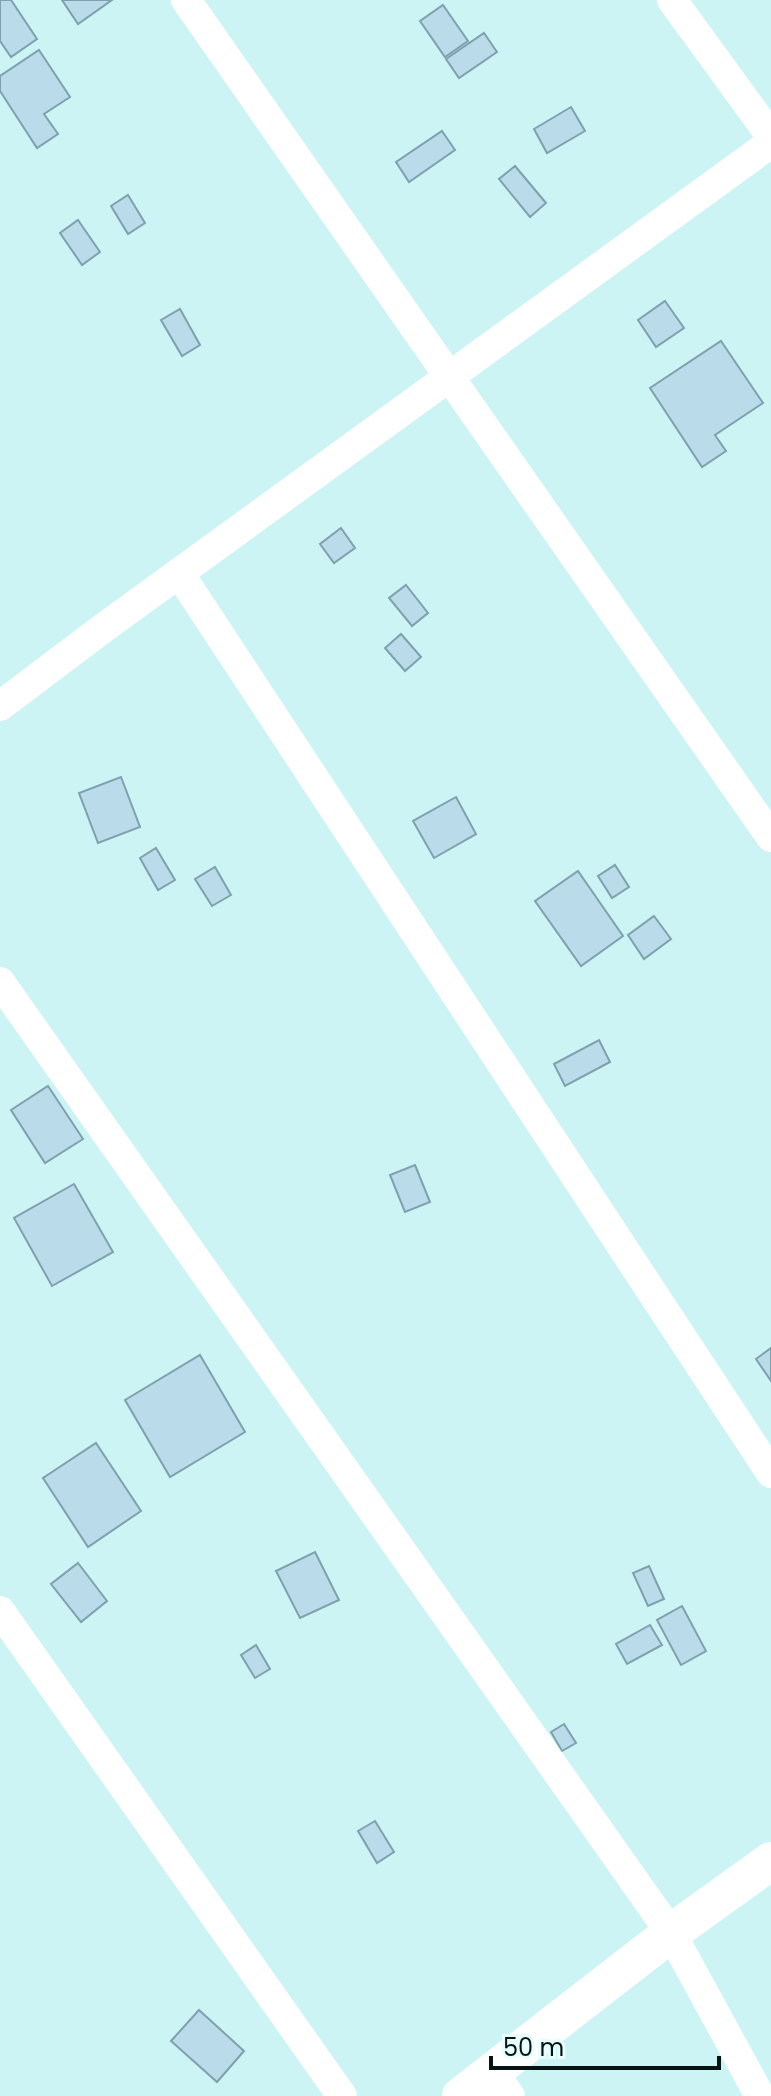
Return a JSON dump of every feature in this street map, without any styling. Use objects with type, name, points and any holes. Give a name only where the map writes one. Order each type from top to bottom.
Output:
[{"type":"main road","points":[[461,2096],[502,2084],[671,1933],[771,1861]]},
{"type":"street","points":[[186,0],[771,837]]},
{"type":"street","points":[[672,0],[771,136]]},
{"type":"street","points":[[0,706],[771,143]]},
{"type":"street","points":[[771,151],[768,162],[771,174]]},
{"type":"street","points":[[179,573],[771,1473]]},
{"type":"street","points":[[0,982],[671,1933],[760,2096]]},
{"type":"street","points":[[0,1611],[342,2096]]},
{"type":"building","points":[[0,0],[11,0],[37,39],[11,57],[0,41]]},
{"type":"building","points":[[62,0],[112,0],[78,24]]},
{"type":"building","points":[[443,5],[468,41],[445,57],[420,21]]},
{"type":"building","points":[[484,33],[497,52],[459,78],[446,59]]},
{"type":"building","points":[[39,50],[70,97],[44,114],[58,134],[37,148],[0,91],[0,76]]},
{"type":"building","points":[[571,107],[585,131],[547,153],[534,129]]},
{"type":"building","points":[[442,131],[455,150],[409,182],[396,162]]},
{"type":"building","points":[[515,166],[546,203],[530,217],[499,179]]},
{"type":"building","points":[[128,195],[145,223],[128,234],[111,206]]},
{"type":"building","points":[[78,220],[100,252],[82,265],[60,233]]},
{"type":"building","points":[[665,301],[684,328],[656,347],[638,320]]},
{"type":"building","points":[[180,309],[200,345],[182,356],[161,320]]},
{"type":"building","points":[[721,341],[763,403],[715,435],[726,451],[702,467],[650,388]]},
{"type":"building","points":[[341,528],[355,548],[334,563],[320,544]]},
{"type":"building","points":[[406,585],[428,613],[412,626],[389,598]]},
{"type":"building","points":[[401,634],[421,657],[405,671],[385,648]]},
{"type":"building","points":[[121,777],[140,827],[98,843],[79,793]]},
{"type":"building","points":[[456,797],[476,834],[434,858],[413,821]]},
{"type":"building","points":[[156,848],[175,880],[158,890],[140,858]]},
{"type":"building","points":[[615,865],[629,887],[612,898],[598,876]]},
{"type":"building","points":[[215,867],[231,895],[212,906],[195,879]]},
{"type":"building","points":[[578,871],[623,936],[581,966],[535,901]]},
{"type":"building","points":[[654,916],[671,939],[644,959],[628,935]]},
{"type":"building","points":[[599,1040],[610,1062],[565,1086],[554,1064]]},
{"type":"building","points":[[48,1086],[83,1139],[45,1163],[11,1110]]},
{"type":"building","points":[[415,1165],[430,1202],[405,1212],[390,1175]]},
{"type":"building","points":[[74,1184],[113,1252],[52,1286],[14,1218]]},
{"type":"building","points":[[771,1348],[771,1381],[756,1359]]},
{"type":"building","points":[[200,1355],[245,1432],[170,1477],[125,1400]]},
{"type":"building","points":[[96,1443],[141,1511],[88,1547],[43,1478]]},
{"type":"building","points":[[315,1552],[339,1600],[300,1618],[276,1571]]},
{"type":"building","points":[[78,1563],[107,1601],[81,1622],[51,1584]]},
{"type":"building","points":[[649,1566],[664,1599],[648,1606],[633,1573]]},
{"type":"building","points":[[682,1606],[706,1651],[681,1665],[657,1620]]},
{"type":"building","points":[[650,1625],[662,1645],[627,1664],[616,1644]]},
{"type":"building","points":[[256,1645],[270,1669],[255,1678],[241,1655]]},
{"type":"building","points":[[564,1724],[576,1743],[562,1751],[551,1732]]},
{"type":"building","points":[[375,1821],[394,1852],[377,1863],[358,1831]]},
{"type":"building","points":[[199,2010],[244,2051],[217,2082],[171,2041]]}]
